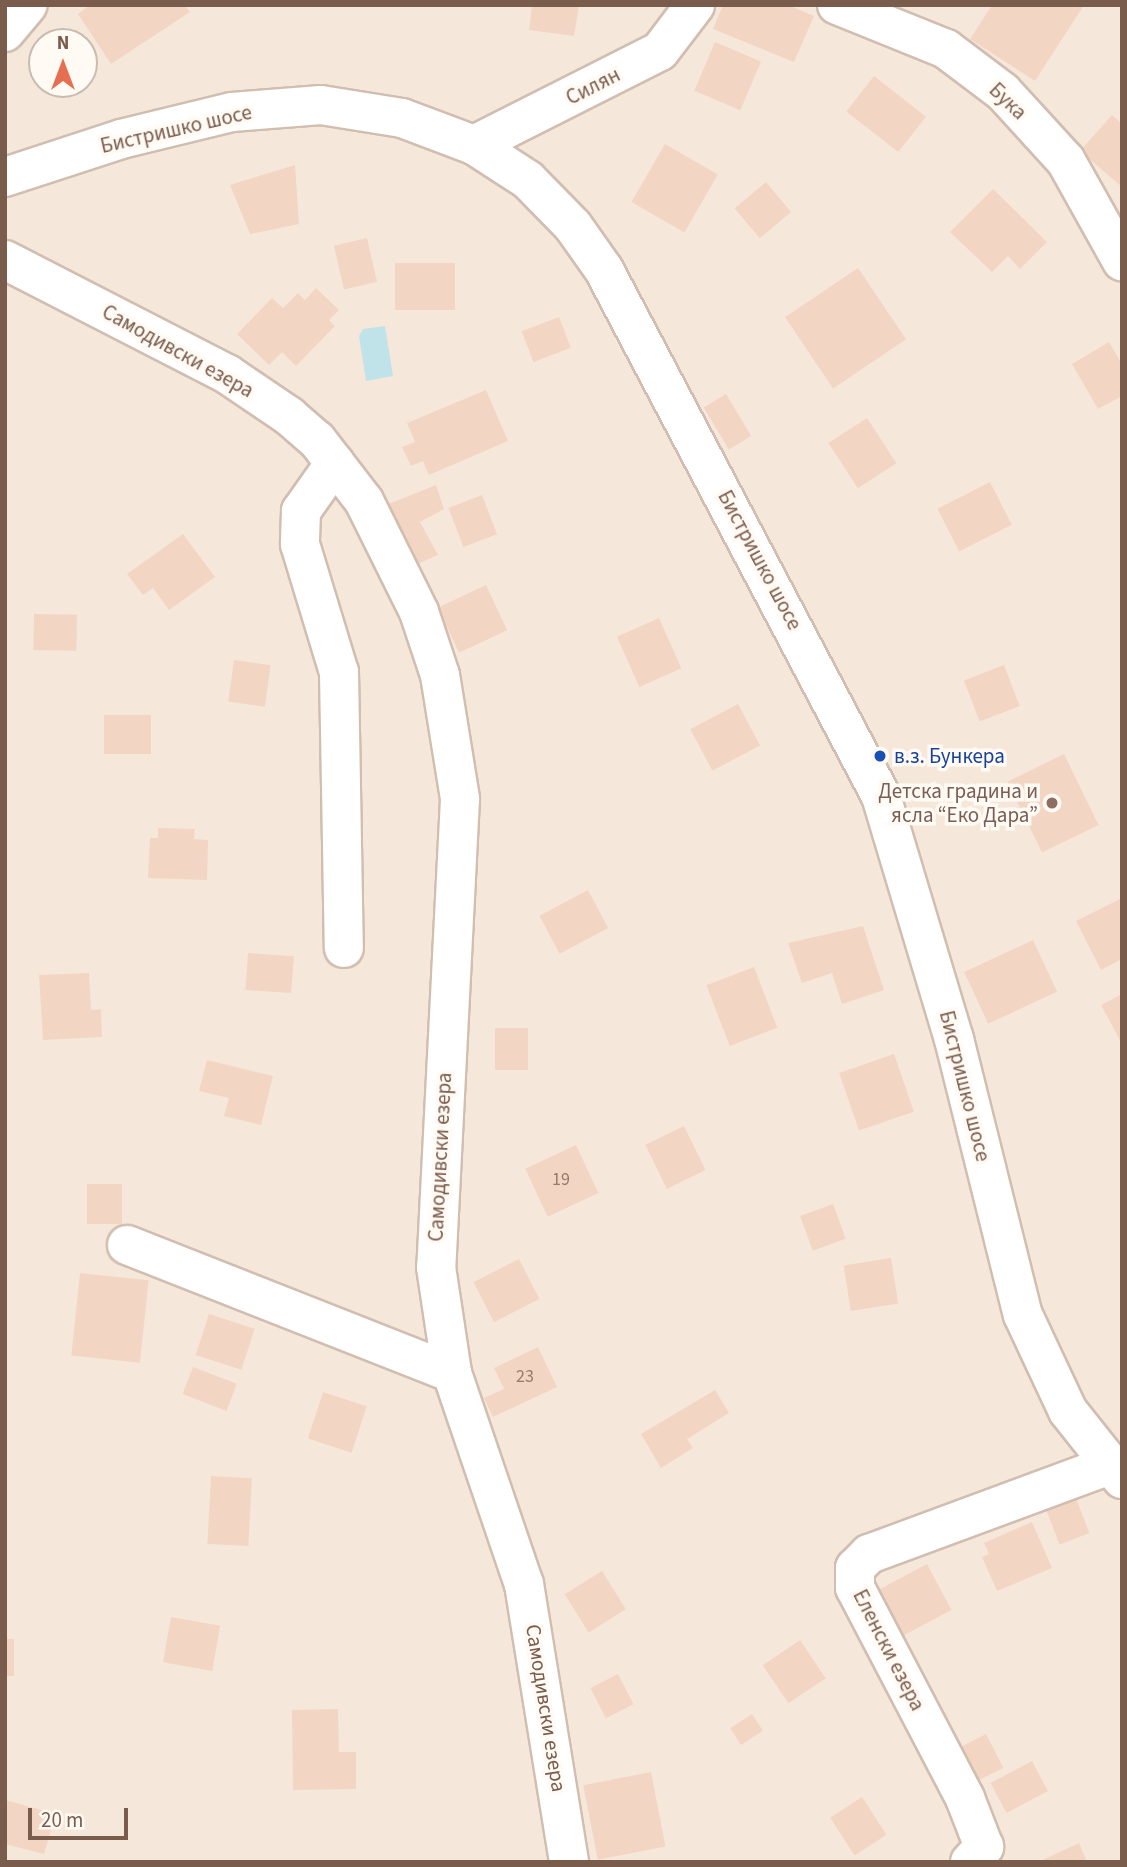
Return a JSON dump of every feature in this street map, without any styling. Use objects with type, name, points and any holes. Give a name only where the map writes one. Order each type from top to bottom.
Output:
[{"type":"street","points":[[5,32],[28,5]]},
{"type":"street","name":"Силян","points":[[474,145],[660,51],[695,5]]},
{"type":"street","name":"Бука","points":[[837,5],[946,48],[1003,92],[1066,161],[1122,261]]},
{"type":"street","name":"Бистришко шосе","points":[[5,177],[121,139],[232,112],[321,105],[401,118],[474,145],[527,180],[604,270],[850,727],[908,879],[1023,1315],[1068,1411],[1115,1472]]},
{"type":"street","name":"Самодивски езера","points":[[5,260],[227,374],[289,416],[335,463],[395,556],[440,675],[454,742],[461,858],[433,1238],[452,1373],[524,1584],[569,1862]]},
{"type":"street","points":[[335,463],[301,511],[300,544],[339,672],[344,948]]},
{"type":"street","points":[[127,1245],[452,1373]]},
{"type":"street","name":"Еленски езера","points":[[970,1862],[984,1847],[965,1798],[855,1588],[855,1568],[869,1554],[1115,1472]]},
{"type":"shaded area","points":[[5,5],[1122,5],[1122,1862],[5,1862]]},
{"type":"water","points":[[385,326],[393,376],[366,381],[359,336],[363,329]]},
{"type":"building","points":[[90,5],[185,5],[190,12],[111,64],[98,44],[98,28],[87,28],[78,14]]},
{"type":"building","points":[[532,5],[579,5],[574,36],[529,30]]},
{"type":"building","points":[[723,5],[788,5],[814,16],[794,62],[713,29]]},
{"type":"building","points":[[992,5],[1084,5],[1035,81],[970,39]]},
{"type":"building","points":[[715,42],[761,62],[740,110],[694,91]]},
{"type":"building","points":[[874,76],[926,117],[898,152],[846,111]]},
{"type":"building","points":[[1112,115],[1122,124],[1122,187],[1080,151]]},
{"type":"building","points":[[665,144],[718,174],[684,233],[632,202]]},
{"type":"building","points":[[295,165],[299,224],[250,234],[230,185]]},
{"type":"building","points":[[766,182],[791,212],[760,238],[735,208]]},
{"type":"building","points":[[993,189],[1047,242],[1020,269],[1008,256],[992,272],[950,232]]},
{"type":"building","points":[[367,238],[377,282],[344,289],[334,246]]},
{"type":"building","points":[[395,263],[455,263],[455,310],[395,310]]},
{"type":"building","points":[[858,268],[906,339],[833,389],[785,317]]},
{"type":"building","points":[[316,288],[339,310],[329,320],[335,326],[296,366],[282,352],[269,365],[237,334],[272,298],[283,308],[298,293],[305,300]]},
{"type":"building","points":[[559,317],[571,348],[533,362],[522,331]]},
{"type":"building","points":[[1109,342],[1122,364],[1122,396],[1098,409],[1072,364]]},
{"type":"building","points":[[486,390],[508,441],[429,475],[423,461],[411,466],[402,447],[415,442],[407,423]]},
{"type":"building","points":[[726,394],[751,436],[729,449],[704,407]]},
{"type":"building","points":[[867,418],[896,463],[858,488],[828,443]]},
{"type":"building","points":[[990,482],[1012,525],[959,552],[937,509]]},
{"type":"building","points":[[436,485],[444,509],[420,522],[438,555],[415,565],[381,507]]},
{"type":"building","points":[[482,495],[497,534],[463,547],[448,508]]},
{"type":"building","points":[[183,534],[215,577],[169,610],[153,588],[143,595],[127,574]]},
{"type":"building","points":[[486,585],[507,630],[459,653],[438,607]]},
{"type":"building","points":[[34,614],[77,615],[76,651],[33,650]]},
{"type":"building","points":[[659,618],[681,668],[639,687],[617,637]]},
{"type":"building","points":[[234,660],[271,665],[265,707],[228,702]]},
{"type":"building","points":[[1004,665],[1020,706],[980,721],[964,680]]},
{"type":"building","points":[[738,704],[760,745],[712,771],[690,729]]},
{"type":"building","points":[[104,715],[151,715],[151,754],[104,754]]},
{"type":"building","name":"Детска градина и ясла “Еко Дара”","points":[[1064,754],[1099,825],[1042,853],[1007,782]]},
{"type":"building","points":[[158,828],[195,829],[194,839],[208,840],[207,880],[148,878],[150,838],[158,838]]},
{"type":"building","points":[[588,890],[608,928],[560,954],[539,916]]},
{"type":"building","points":[[1122,898],[1122,959],[1101,970],[1076,921]]},
{"type":"building","points":[[863,926],[884,990],[842,1004],[832,973],[802,983],[788,943]]},
{"type":"building","points":[[1033,940],[1057,992],[988,1024],[964,972]]},
{"type":"building","points":[[248,953],[294,956],[291,993],[245,990]]},
{"type":"building","points":[[754,967],[777,1028],[730,1046],[706,985]]},
{"type":"building","points":[[89,973],[91,1010],[101,1009],[102,1037],[43,1040],[39,975]]},
{"type":"building","points":[[1122,994],[1122,1044],[1101,1005]]},
{"type":"building","points":[[495,1028],[528,1028],[528,1070],[495,1070]]},
{"type":"building","points":[[894,1054],[914,1112],[859,1131],[839,1073]]},
{"type":"building","points":[[207,1060],[273,1076],[261,1125],[224,1116],[229,1098],[199,1091]]},
{"type":"building","points":[[684,1126],[705,1170],[667,1189],[645,1145]]},
{"type":"building","points":[[576,1145],[598,1193],[548,1217],[525,1169]]},
{"type":"building","points":[[87,1184],[122,1184],[122,1224],[87,1224]]},
{"type":"building","points":[[833,1204],[846,1239],[813,1251],[800,1216]]},
{"type":"building","points":[[891,1258],[898,1303],[851,1311],[844,1266]]},
{"type":"building","points":[[519,1259],[539,1299],[494,1322],[474,1282]]},
{"type":"building","points":[[80,1273],[149,1280],[140,1363],[71,1356]]},
{"type":"building","points":[[209,1314],[255,1329],[241,1370],[196,1355]]},
{"type":"building","points":[[538,1347],[557,1387],[493,1417],[484,1398],[504,1389],[494,1368]]},
{"type":"building","points":[[193,1367],[237,1384],[226,1411],[183,1394]]},
{"type":"building","points":[[715,1390],[729,1413],[687,1439],[693,1448],[661,1468],[641,1434]]},
{"type":"building","points":[[323,1392],[367,1406],[352,1453],[308,1439]]},
{"type":"building","points":[[211,1476],[252,1478],[248,1546],[207,1544]]},
{"type":"building","points":[[1074,1493],[1089,1533],[1060,1545],[1044,1504]]},
{"type":"building","points":[[1032,1522],[1052,1568],[997,1591],[982,1557],[989,1554],[984,1543]]},
{"type":"building","points":[[927,1564],[951,1610],[900,1637],[876,1591]]},
{"type":"building","points":[[602,1571],[626,1609],[589,1632],[565,1594]]},
{"type":"building","points":[[171,1617],[220,1626],[212,1671],[163,1662]]},
{"type":"building","points":[[5,1639],[14,1639],[14,1676],[5,1676]]},
{"type":"building","points":[[800,1640],[826,1678],[788,1703],[763,1665]]},
{"type":"building","points":[[618,1674],[633,1704],[606,1718],[590,1688]]},
{"type":"building","points":[[338,1709],[339,1752],[356,1752],[356,1789],[293,1790],[292,1710]]},
{"type":"building","points":[[752,1714],[763,1731],[741,1745],[730,1728]]},
{"type":"building","points":[[986,1734],[1003,1768],[972,1784],[955,1750]]},
{"type":"building","points":[[1032,1761],[1048,1791],[1006,1813],[991,1783]]},
{"type":"building","points":[[651,1772],[666,1847],[598,1860],[583,1785]]},
{"type":"building","points":[[862,1797],[887,1835],[855,1855],[830,1818]]},
{"type":"building","points":[[5,1800],[56,1814],[44,1854],[5,1844]]},
{"type":"building","points":[[1079,1843],[1087,1862],[1038,1862]]},
{"type":"place","name":"в.з. Бункера","points":[[880,756]]},
{"type":"place","name":"Детска градина и ясла “Еко Дара”","points":[[1052,803]]}]
